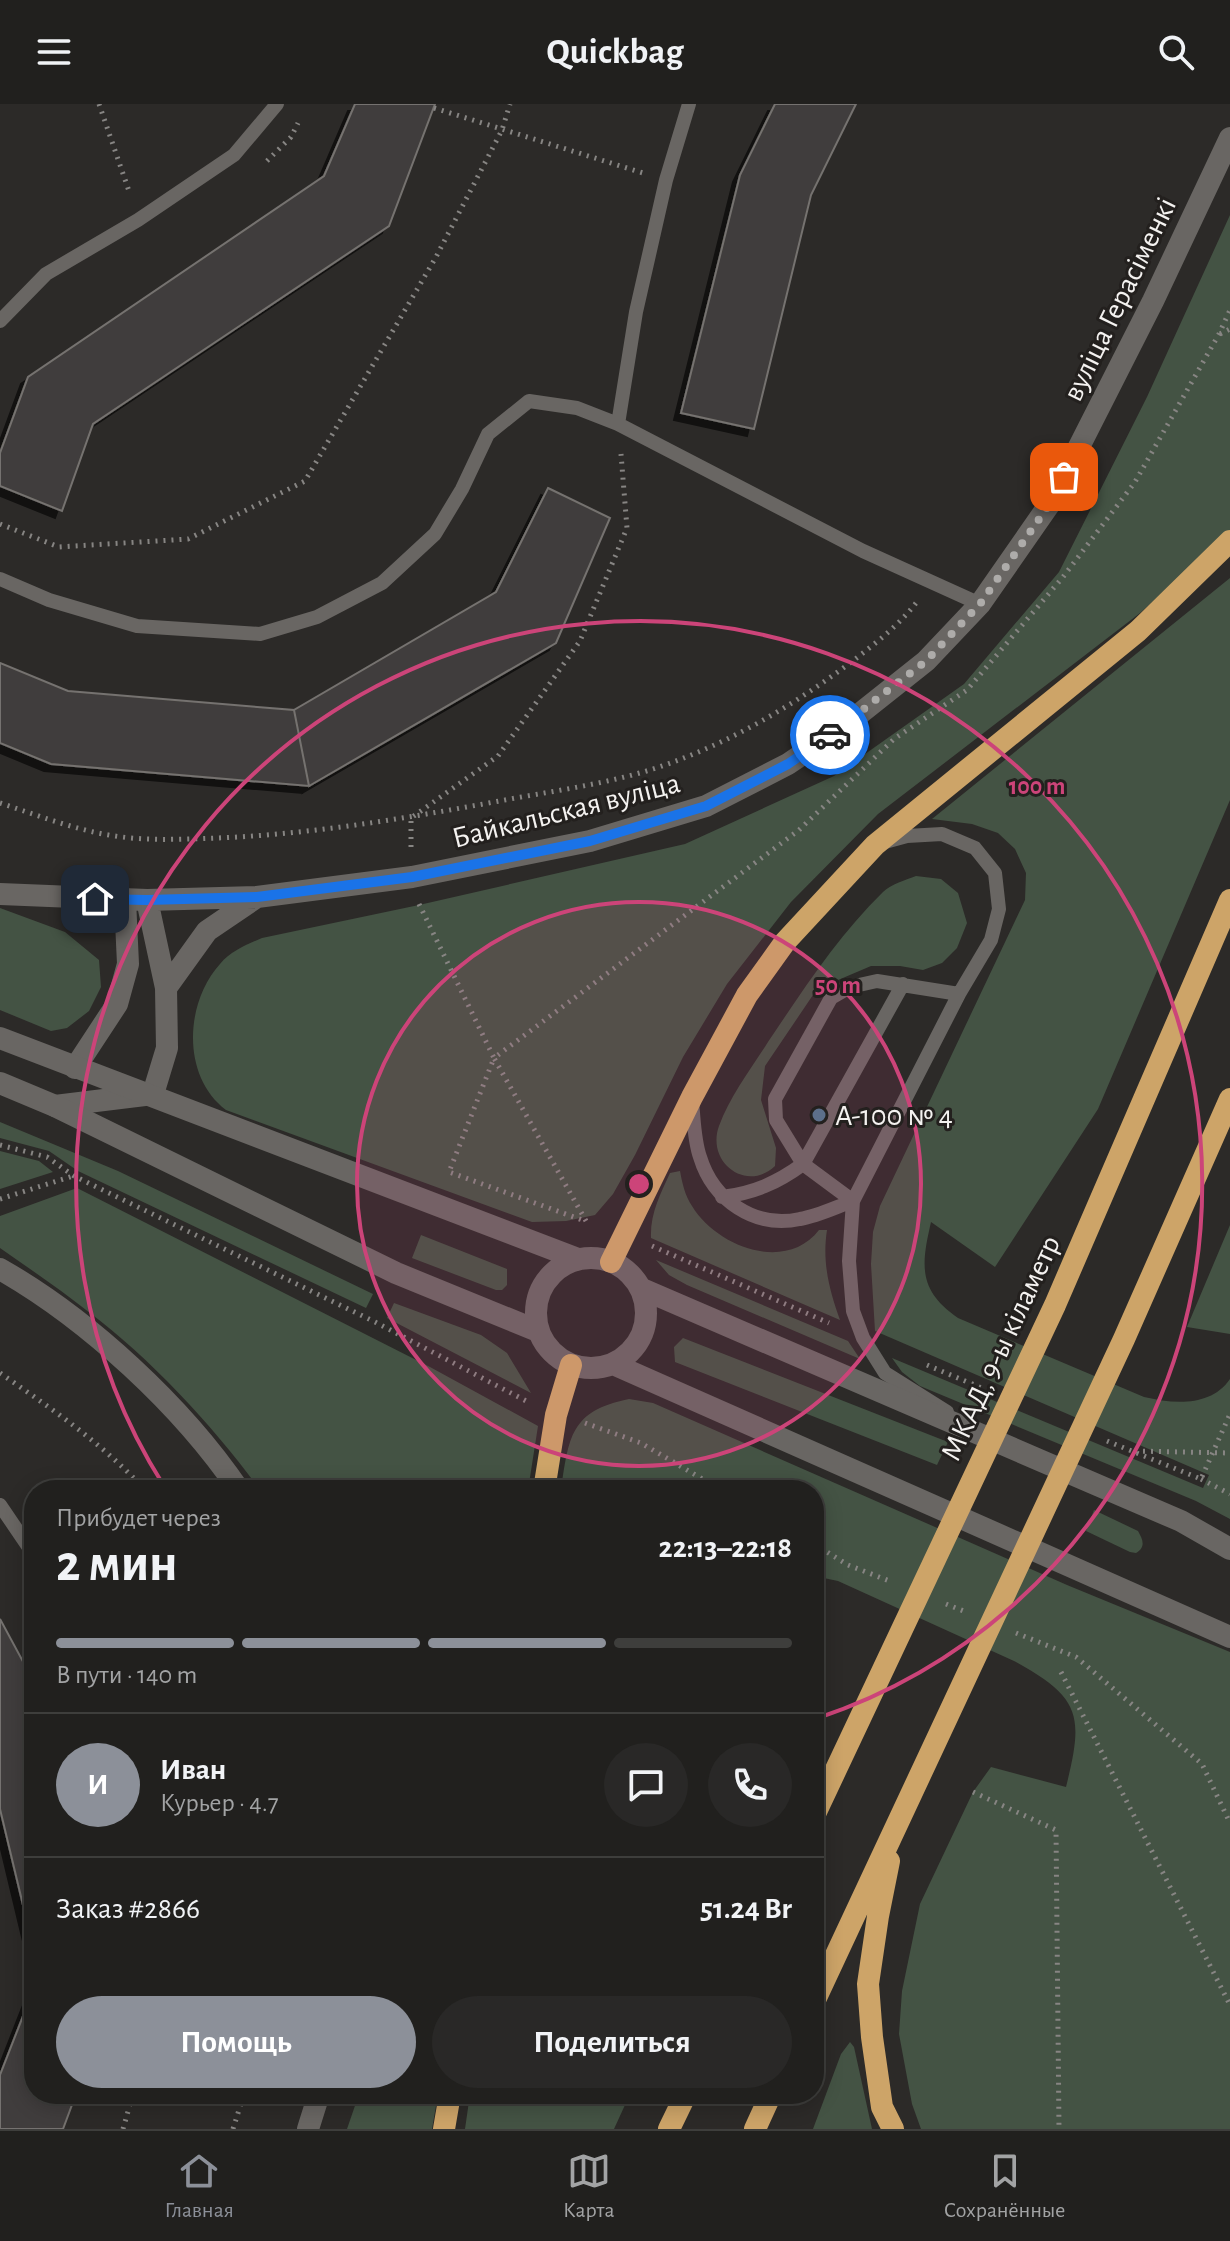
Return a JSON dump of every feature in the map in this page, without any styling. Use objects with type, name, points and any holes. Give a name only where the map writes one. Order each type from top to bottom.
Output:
[{"type":"highway","points":[[611,1262],[692,1097],[747,995],[785,942],[875,845],[1138,631],[1230,541]]},
{"type":"highway","name":"МКАД, 9-ы кіламетр","points":[[824,1795],[1055,1305],[1230,900]]},
{"type":"highway","points":[[824,1980],[1124,1339],[1230,1099]]},
{"type":"highway","points":[[546,1480],[556,1415],[571,1365]]},
{"type":"highway","points":[[893,2129],[882,2107],[868,1984],[878,1916],[898,1821]]},
{"type":"highway","points":[[444,2129],[448,2104]]},
{"type":"highway","points":[[669,2129],[681,2104]]},
{"type":"highway","points":[[755,2129],[766,2104]]},
{"type":"main road","name":"вуліца Герасіменкі","points":[[980,604],[1051,502],[1153,301],[1230,138]]},
{"type":"main road","name":"Байкальская вуліца","points":[[0,894],[136,900],[257,897],[426,874],[590,841],[706,806],[788,764],[848,723],[926,661],[980,604]]},
{"type":"main road","points":[[166,988],[207,931],[257,897]]},
{"type":"main road","points":[[136,900],[166,988],[167,1048],[153,1094]]},
{"type":"main road","points":[[75,1068],[117,1004],[128,964],[136,900]]},
{"type":"main road","points":[[0,1038],[578,1259]]},
{"type":"main road","points":[[0,1083],[55,1106],[396,1273],[538,1331]]},
{"type":"main road","points":[[55,1106],[153,1094]]},
{"type":"main road","points":[[595,1258],[611,1262],[633,1277],[640,1288],[646,1306],[645,1323],[639,1340],[628,1354],[613,1364],[599,1368],[571,1365],[557,1358],[545,1346],[538,1331],[535,1313],[542,1287],[561,1266],[578,1259],[595,1258]]},
{"type":"main road","points":[[0,1269],[23,1282],[113,1350],[217,1458],[232,1480]]},
{"type":"main road","points":[[640,1288],[1181,1521],[1230,1549]]},
{"type":"main road","points":[[613,1364],[1230,1637]]},
{"type":"main road","points":[[308,2129],[316,2104]]},
{"type":"lane","points":[[0,321],[46,274],[138,220],[234,155],[277,104]]},
{"type":"lane","points":[[618,424],[636,312],[666,180],[689,104]]},
{"type":"lane","points":[[0,579],[49,600],[137,626],[260,634],[317,617],[382,583],[435,534],[462,489],[488,434],[529,401],[577,408],[618,424],[931,584],[980,604]]},
{"type":"lane","points":[[875,845],[907,836],[942,834],[975,848],[995,873],[999,909],[991,940],[959,994],[853,1201],[849,1261],[853,1311],[863,1338],[885,1373],[994,1442]]},
{"type":"lane","points":[[853,1201],[803,1164],[776,1120],[775,1099],[831,998],[850,987],[877,981],[959,994]]},
{"type":"lane","points":[[722,1197],[764,1188],[803,1164],[903,984]]},
{"type":"lane","points":[[692,1097],[699,1154],[708,1179],[722,1197],[746,1213],[767,1221],[799,1220],[853,1201]]},
{"type":"lane","points":[[0,1505],[24,1540]]},
{"type":"path","points":[[99,104],[138,220]]},
{"type":"path","points":[[0,524],[59,547],[188,539],[305,481],[436,257],[502,130],[510,104]]},
{"type":"path","points":[[434,108],[666,180]]},
{"type":"path","points":[[1230,310],[1219,334],[1230,329]]},
{"type":"path","points":[[411,818],[498,756],[580,641],[627,528],[618,424]]},
{"type":"path","points":[[0,803],[89,831],[123,838],[175,840],[269,836],[411,818],[591,784],[651,769],[722,742],[805,697],[879,640],[908,613],[931,584]]},
{"type":"path","points":[[419,905],[494,1058],[586,1221],[449,1172],[494,1058]]},
{"type":"path","points":[[0,1145],[47,1157],[74,1176],[375,1322],[556,1415],[641,1443],[704,1480]]},
{"type":"path","points":[[0,1199],[74,1176]]},
{"type":"path","points":[[625,1234],[863,1338]]},
{"type":"path","points":[[919,1362],[990,1392]]},
{"type":"path","points":[[0,1373],[83,1431],[136,1480]]},
{"type":"path","points":[[1201,1479],[1230,1414]]},
{"type":"path","points":[[1102,1439],[1230,1494]]},
{"type":"path","points":[[1130,1451],[1230,1453]]},
{"type":"path","points":[[1076,1657],[1202,1764],[1230,1823]]},
{"type":"path","points":[[1061,1672],[1230,2005]]},
{"type":"path","points":[[973,1792],[1056,1830],[1059,2129]]},
{"type":"path","points":[[123,2129],[130,2104]]},
{"type":"path","points":[[233,2129],[241,2104]]},
{"type":"green space","points":[[1230,215],[1230,533],[1140,613],[878,814],[791,902],[727,984],[683,1057],[613,1194],[595,1215],[566,1221],[532,1222],[226,1110],[212,1096],[201,1079],[195,1060],[194,1019],[208,980],[224,959],[239,949],[262,938],[685,844],[834,776],[964,684],[1059,572],[1147,397]]},
{"type":"green space","points":[[1230,578],[1230,800],[1098,1109],[995,1267],[931,1222],[925,1264],[929,1287],[945,1308],[958,1318],[1144,1397],[1179,1402],[1202,1399],[1213,1395],[1230,1379],[1230,1519],[1196,1501],[920,1386],[902,1372],[892,1358],[1203,1488],[1209,1475],[875,1331],[871,1264],[873,1232],[880,1206],[1025,900],[1026,873],[1015,849],[998,833],[972,824],[932,819]]},
{"type":"green space","points":[[916,876],[941,879],[958,893],[967,923],[957,948],[942,963],[923,970],[871,966],[817,989],[765,1066],[761,1100],[776,1148],[775,1166],[764,1174],[752,1176],[731,1170],[723,1162],[716,1139],[719,1126],[741,1083],[808,983],[851,927],[886,889]]},
{"type":"green space","points":[[0,908],[65,932],[99,960],[101,987],[89,1011],[67,1028],[51,1031],[0,1010]]},
{"type":"green space","points":[[0,1122],[118,1171],[373,1294],[366,1308],[78,1171],[49,1151],[0,1138]]},
{"type":"green space","points":[[0,1151],[39,1161],[53,1172],[0,1189]]},
{"type":"green space","points":[[680,1171],[686,1193],[703,1221],[734,1243],[752,1250],[789,1250],[805,1243],[819,1230],[827,1230],[825,1253],[828,1275],[840,1320],[651,1238],[654,1213],[663,1189],[670,1173]]},
{"type":"green space","points":[[77,1188],[430,1367],[538,1426],[530,1480],[252,1480],[203,1419],[136,1351],[79,1304],[0,1248],[0,1216]]},
{"type":"green space","points":[[1230,1225],[1230,1334],[1187,1327]]},
{"type":"green space","points":[[421,1235],[507,1269],[507,1285],[502,1290],[496,1290],[412,1258]]},
{"type":"green space","points":[[656,1260],[848,1341],[860,1359],[687,1285],[669,1275]]},
{"type":"green space","points":[[394,1303],[481,1335],[507,1353],[531,1393],[387,1318]]},
{"type":"green space","points":[[683,1338],[948,1442],[937,1465],[675,1362],[674,1347]]},
{"type":"green space","points":[[629,1399],[653,1403],[1067,1585],[1230,1652],[1230,2129],[921,2129],[912,2104],[899,2034],[902,1991],[920,1904],[973,1792],[991,1767],[1066,1787],[1075,1742],[1072,1711],[1053,1686],[1014,1661],[838,1581],[824,1578],[824,1480],[563,1480],[570,1441],[576,1429],[584,1419],[609,1404]]},
{"type":"green space","points":[[1094,1510],[1138,1531],[1141,1548],[1136,1553],[1130,1552],[1086,1531]]},
{"type":"green space","points":[[850,2042],[854,2047],[872,2129],[813,2129],[841,2054]]},
{"type":"green space","points":[[356,2104],[436,2104],[432,2129],[347,2129]]},
{"type":"green space","points":[[469,2104],[625,2104],[614,2129],[465,2129]]},
{"type":"building","points":[[355,104],[435,104],[389,226],[93,424],[62,511],[0,486],[0,453],[28,377],[324,176]]},
{"type":"building","points":[[775,104],[856,104],[811,195],[754,429],[681,413],[740,175]]},
{"type":"building","points":[[548,488],[610,518],[556,643],[309,786],[294,710],[496,592]]},
{"type":"building","points":[[0,663],[68,691],[294,710],[309,786],[51,764],[0,743]]},
{"type":"building","points":[[0,1619],[24,1663],[24,1909],[0,1809]]},
{"type":"building","points":[[24,2014],[24,2104],[72,2104],[63,2129],[0,2129],[0,2075]]},
{"type":"way so far","points":[[830,735],[926,661],[980,604],[1051,502],[1064,477]]},
{"type":"place","name":"А-100 № 4","points":[[819,1115]]},
{"type":"route","points":[[95,899],[257,897],[412,877],[590,841],[706,806],[788,764],[830,735]]}]
